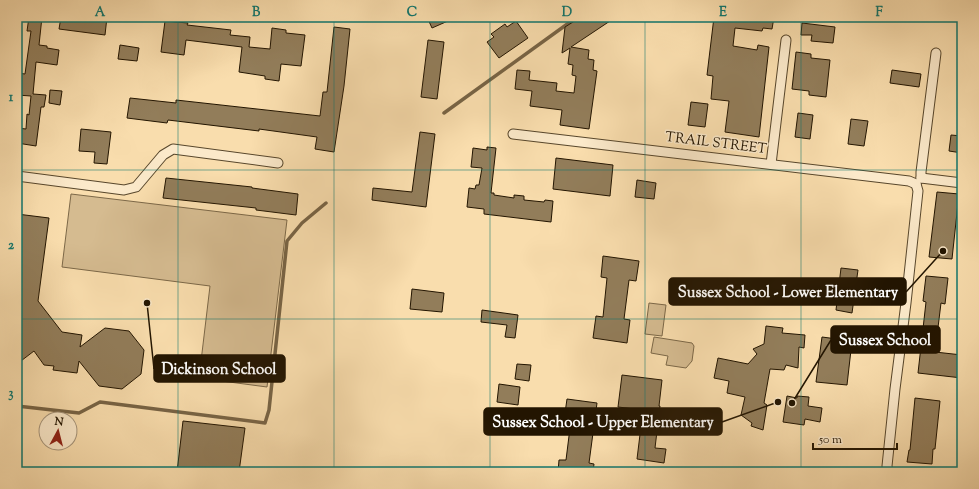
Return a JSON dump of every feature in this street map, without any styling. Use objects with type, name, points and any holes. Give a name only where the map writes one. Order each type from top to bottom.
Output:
[{"type":"street","points":[[771,164],[786,40]]},
{"type":"street","points":[[888,472],[887,466],[895,389],[919,181],[936,53]]},
{"type":"street","name":"TRAIL STREET","points":[[513,134],[909,181],[962,183]]},
{"type":"street","points":[[17,176],[124,190],[136,187],[163,155],[173,149],[278,163]]},
{"type":"shaded area","points":[[71,194],[287,220],[267,387],[199,378],[210,286],[62,267]]},
{"type":"shaded area","points":[[649,303],[666,305],[662,336],[645,334]]},
{"type":"shaded area","points":[[654,337],[692,343],[694,346],[692,361],[686,368],[666,365],[668,356],[651,353]]},
{"type":"building","points":[[29,17],[42,17],[39,45],[59,50],[57,65],[36,62],[33,94],[46,95],[44,107],[41,107],[36,146],[17,143],[17,128],[26,129],[27,114],[29,115],[31,96],[17,95],[17,73],[25,74],[31,31],[27,31]]},
{"type":"building","points":[[61,17],[107,17],[105,35],[59,29]]},
{"type":"building","points":[[427,17],[457,17],[432,28]]},
{"type":"building","points":[[581,17],[616,17],[571,47],[589,50],[588,59],[594,60],[593,70],[597,71],[589,129],[560,125],[562,110],[530,106],[532,91],[515,89],[517,70],[530,71],[529,80],[557,83],[556,91],[574,93],[576,76],[572,75],[573,65],[568,64],[570,48],[562,53],[565,27]]},
{"type":"building","points":[[714,17],[774,17],[772,29],[763,28],[762,31],[735,28],[733,46],[757,50],[758,45],[769,47],[759,137],[725,132],[729,101],[711,99],[713,76],[707,75]]},
{"type":"building","points":[[165,21],[231,30],[230,35],[250,37],[249,47],[270,49],[272,28],[286,30],[286,33],[305,35],[301,66],[281,64],[279,81],[265,79],[265,76],[239,72],[242,47],[186,40],[184,55],[161,52]]},
{"type":"building","points":[[516,21],[528,38],[499,58],[487,42],[494,37],[491,34],[505,24],[507,27]]},
{"type":"building","points":[[802,23],[835,27],[833,43],[811,41],[812,35],[801,35]]},
{"type":"building","points":[[334,27],[350,29],[344,86],[334,152],[315,149],[317,137],[259,129],[259,131],[168,120],[167,123],[127,118],[130,98],[176,103],[176,100],[320,116],[323,92],[327,92]]},
{"type":"building","points":[[428,40],[444,42],[437,99],[421,97]]},
{"type":"building","points":[[120,45],[139,48],[137,61],[118,59]]},
{"type":"building","points":[[796,52],[811,54],[811,58],[830,60],[826,97],[809,95],[809,91],[792,89]]},
{"type":"building","points":[[892,70],[921,74],[919,87],[890,83]]},
{"type":"building","points":[[50,90],[62,91],[60,105],[49,103]]},
{"type":"building","points":[[691,102],[708,104],[705,127],[688,125]]},
{"type":"building","points":[[798,113],[813,115],[810,139],[795,137]]},
{"type":"building","points":[[851,119],[868,121],[864,146],[848,144]]},
{"type":"building","points":[[81,129],[111,132],[107,164],[94,163],[95,152],[79,151]]},
{"type":"building","points":[[420,132],[435,134],[426,207],[372,200],[373,188],[412,192]]},
{"type":"building","points":[[951,135],[962,136],[962,153],[949,151]]},
{"type":"building","points":[[487,147],[496,148],[491,193],[494,193],[494,195],[514,198],[514,195],[524,196],[524,200],[544,202],[545,200],[553,201],[551,222],[484,214],[484,209],[467,207],[469,188],[475,189],[476,185],[479,185],[482,168],[471,167],[473,148],[487,150]]},
{"type":"building","points":[[556,158],[613,165],[610,196],[553,189]]},
{"type":"building","points":[[166,178],[252,187],[298,194],[296,215],[256,210],[256,208],[163,198]]},
{"type":"building","points":[[637,180],[656,183],[654,199],[635,197]]},
{"type":"building","points":[[937,192],[959,194],[952,259],[929,257]]},
{"type":"building","points":[[17,214],[49,218],[38,301],[62,332],[82,335],[80,347],[105,328],[129,331],[144,350],[141,374],[122,389],[99,386],[79,361],[77,373],[53,370],[54,366],[44,365],[34,351],[17,364]]},
{"type":"building","points":[[603,256],[639,261],[636,281],[629,280],[624,319],[630,320],[627,343],[593,338],[596,316],[603,317],[607,278],[601,277]]},
{"type":"building","points":[[841,268],[858,270],[852,313],[836,310]]},
{"type":"building","points":[[926,276],[948,278],[945,304],[941,303],[935,352],[962,355],[962,378],[918,373],[926,302],[923,301]]},
{"type":"building","points":[[412,289],[444,293],[442,312],[410,309]]},
{"type":"building","points":[[482,310],[518,315],[515,338],[505,337],[507,325],[481,322]]},
{"type":"building","points":[[766,326],[783,328],[782,333],[805,335],[804,348],[799,347],[798,368],[786,365],[784,370],[770,369],[764,403],[767,405],[763,430],[751,426],[752,423],[741,415],[745,397],[727,393],[729,381],[714,378],[718,358],[748,364],[757,354],[753,349],[764,344]]},
{"type":"building","points":[[822,337],[852,341],[847,385],[816,382]]},
{"type":"building","points":[[517,364],[531,365],[529,381],[515,379]]},
{"type":"building","points":[[622,375],[662,380],[655,448],[666,449],[664,463],[637,459],[643,410],[618,407]]},
{"type":"building","points":[[499,384],[520,387],[518,405],[497,402]]},
{"type":"building","points":[[787,396],[797,398],[797,396],[809,397],[808,406],[822,408],[820,422],[805,419],[804,425],[783,422]]},
{"type":"building","points":[[915,398],[940,401],[932,464],[907,462],[910,450]]},
{"type":"building","points":[[567,399],[597,403],[589,463],[594,464],[593,472],[558,472],[559,460],[566,460],[571,420],[564,420]]},
{"type":"building","points":[[183,421],[245,428],[239,472],[177,472]]},
{"type":"waterway","points":[[444,113],[577,17]]},
{"type":"waterway","points":[[17,406],[79,413],[100,402],[265,423],[269,410],[287,241],[302,223],[326,203]]},
{"type":"place","name":"Sussex School - Lower Elementary","points":[[943,251]]},
{"type":"place","name":"Dickinson School","points":[[147,303]]},
{"type":"place","name":"Sussex School - Upper Elementary","points":[[778,402]]},
{"type":"place","name":"Sussex School","points":[[792,403]]}]
